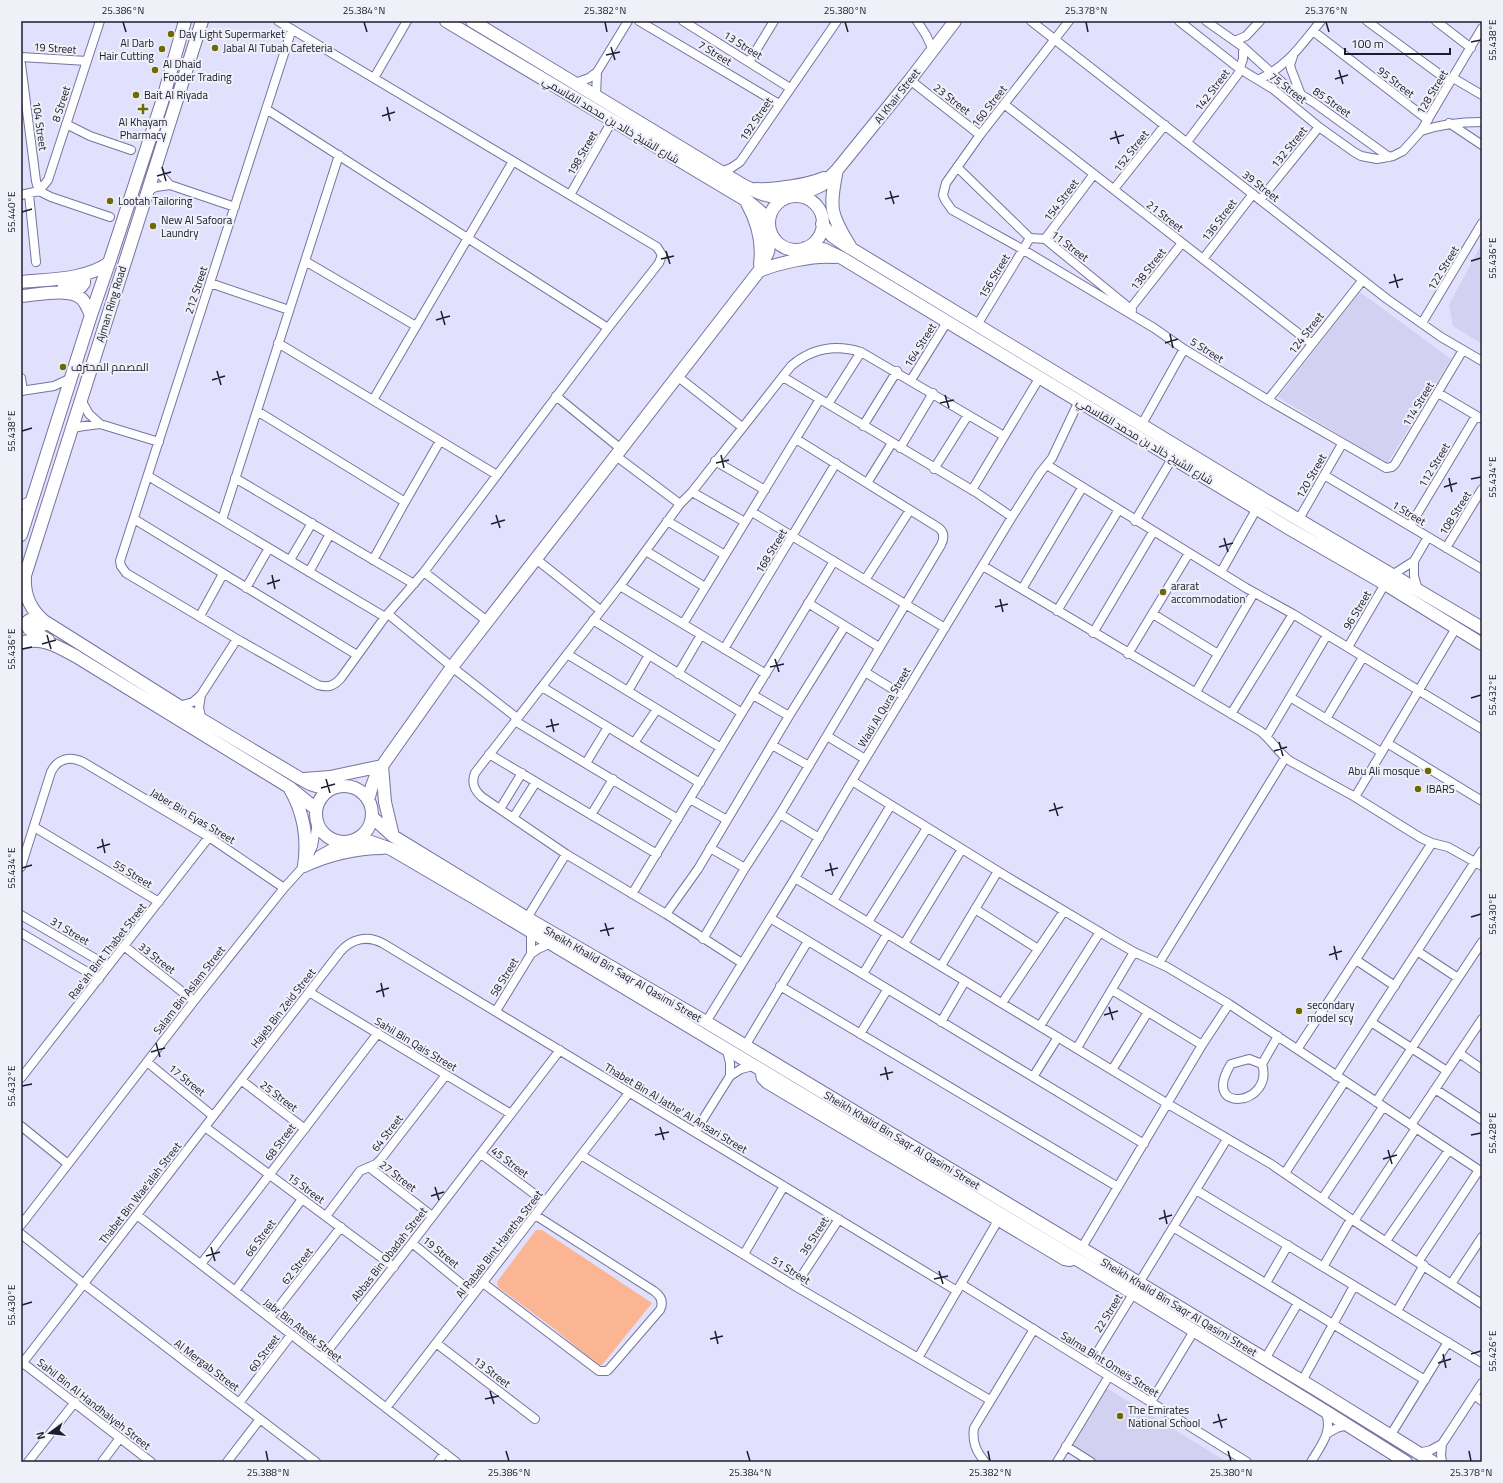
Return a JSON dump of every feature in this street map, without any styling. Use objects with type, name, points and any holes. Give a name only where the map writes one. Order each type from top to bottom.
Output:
[{"type":"main road","name":"Ajman Ring Road","points":[[21,588],[202,21]]},
{"type":"main road","name":"شارع الشيخ خالد بن محمد القاسمي","points":[[446,21],[612,121],[745,191],[771,197],[787,197]]},
{"type":"main road","name":"شارع الشيخ خالد بن محمد القاسمي","points":[[472,21],[721,172],[745,191],[770,229]]},
{"type":"main road","name":"Al Khair Street","points":[[799,196],[822,185],[837,170],[910,80],[955,21]]},
{"type":"main road","name":"Ajman Ring Road","points":[[21,535],[26,502],[63,404],[162,102],[181,24]]},
{"type":"main road","points":[[141,211],[136,207],[135,202],[159,125],[162,102]]},
{"type":"main road","name":"Al Khair Street","points":[[822,219],[826,191],[837,170]]},
{"type":"main road","points":[[759,271],[761,250],[759,232],[745,191],[771,189],[812,182],[825,178],[837,170]]},
{"type":"main road","points":[[837,170],[832,196],[833,214],[842,234],[853,250]]},
{"type":"main road","points":[[368,800],[372,786],[382,766],[452,667],[759,271],[768,252],[772,209],[779,201],[787,197],[799,196],[813,202],[822,219],[821,232],[816,241],[776,258],[759,271]]},
{"type":"main road","name":"شارع الشيخ خالد بن محمد القاسمي","points":[[822,219],[832,236],[853,250],[1316,529],[1389,579],[1456,628],[1482,644]]},
{"type":"main road","points":[[770,229],[774,239],[782,246],[799,249]]},
{"type":"main road","name":"شارع الشيخ خالد بن محمد القاسمي","points":[[799,249],[823,249],[842,258],[1290,529],[1389,579],[1418,590],[1482,628]]},
{"type":"main road","points":[[759,271],[776,265],[821,256],[842,258]]},
{"type":"main road","points":[[21,282],[84,274],[102,269],[109,263]]},
{"type":"main road","points":[[25,296],[42,291],[78,288],[84,283],[84,274]]},
{"type":"main road","points":[[25,296],[73,293],[82,299],[91,315]]},
{"type":"main road","points":[[1290,529],[1310,535],[1314,534],[1316,529]]},
{"type":"main road","points":[[26,574],[25,587],[31,606],[39,617],[202,721],[310,784],[329,790]]},
{"type":"main road","points":[[63,633],[51,629],[34,619],[28,621],[27,624],[29,629],[44,636],[55,645],[92,666],[289,787],[316,809]]},
{"type":"main road","points":[[21,643],[36,640],[55,645]]},
{"type":"main road","points":[[301,779],[330,777],[382,766]]},
{"type":"main road","points":[[347,786],[362,780],[382,766]]},
{"type":"main road","points":[[382,766],[385,802],[393,836]]},
{"type":"main road","points":[[341,786],[347,786],[360,791],[368,800],[372,817],[368,828],[360,837],[352,841],[342,842],[337,841],[323,833],[317,823],[316,809],[320,798],[329,790],[341,786]]},
{"type":"main road","points":[[289,787],[298,805],[304,825],[306,845],[304,866]]},
{"type":"main road","name":"Sheikh Khalid Bin Saqr Al Qasimi Street","points":[[372,817],[393,836],[527,918],[706,1022],[1136,1289],[1265,1359],[1433,1462]]},
{"type":"main road","name":"Sheikh Khalid Bin Saqr Al Qasimi Street","points":[[360,837],[391,849],[727,1050],[756,1068],[791,1094],[1000,1218],[1079,1254]]},
{"type":"main road","points":[[304,866],[321,858],[339,854],[370,849],[391,849]]},
{"type":"main road","points":[[656,1007],[650,1000],[651,997],[668,1005],[680,1007]]},
{"type":"main road","name":"Sheikh Khalid Bin Saqr Al Qasimi Street","points":[[1136,1289],[1194,1331],[1326,1411],[1395,1458],[1406,1462]]},
{"type":"main road","points":[[1292,1391],[1300,1392],[1313,1398],[1318,1396],[1317,1390]]},
{"type":"street","name":"8 Street","points":[[39,191],[48,180],[100,21]]},
{"type":"street","points":[[223,574],[200,616],[318,685],[329,687],[338,682],[386,615],[424,572],[556,396],[659,263],[662,255],[657,247],[278,21]]},
{"type":"street","points":[[374,78],[407,21]]},
{"type":"street","points":[[576,83],[589,78],[597,72],[628,21]]},
{"type":"street","name":"7 Street","points":[[639,21],[779,104]]},
{"type":"street","name":"13 Street","points":[[683,21],[790,88]]},
{"type":"street","points":[[749,62],[774,21]]},
{"type":"street","points":[[790,88],[837,21]]},
{"type":"street","points":[[917,21],[933,50]]},
{"type":"street","name":"39 Street","points":[[1031,21],[1362,280],[1422,323],[1482,361]]},
{"type":"street","name":"160 Street","points":[[952,210],[945,200],[944,189],[946,183],[980,135],[1069,21]]},
{"type":"street","name":"75 Street","points":[[1179,21],[1240,69],[1273,89],[1319,126],[1361,156],[1377,159],[1389,157]]},
{"type":"street","name":"85 Street","points":[[1206,21],[1235,41],[1285,84],[1314,102],[1389,157]]},
{"type":"street","points":[[1235,41],[1246,36],[1260,21]]},
{"type":"street","points":[[1258,80],[1272,73],[1293,56],[1321,21]]},
{"type":"street","points":[[1367,21],[1452,80],[1482,95]]},
{"type":"street","points":[[1436,21],[1470,48]]},
{"type":"street","name":"128 Street","points":[[1389,157],[1403,151],[1421,131],[1482,28]]},
{"type":"street","name":"212 Street","points":[[200,616],[126,573],[121,566],[121,557],[292,29]]},
{"type":"street","name":"95 Street","points":[[1313,31],[1428,120]]},
{"type":"street","name":"142 Street","points":[[1186,142],[1236,78],[1243,59],[1242,47]]},
{"type":"street","points":[[1293,56],[1290,65],[1302,95]]},
{"type":"street","name":"19 Street","points":[[21,57],[87,61]]},
{"type":"street","name":"104 Street","points":[[21,64],[25,124],[39,191]]},
{"type":"street","points":[[596,96],[597,72]]},
{"type":"street","name":"23 Street","points":[[910,80],[980,135]]},
{"type":"street","name":"192 Street","points":[[721,172],[740,162],[790,88]]},
{"type":"street","name":"21 Street","points":[[1004,104],[1312,344]]},
{"type":"street","points":[[266,109],[608,328]]},
{"type":"street","name":"198 Street","points":[[570,195],[612,121]]},
{"type":"street","points":[[1421,131],[1449,123],[1482,122]]},
{"type":"street","points":[[1449,123],[1482,145]]},
{"type":"street","points":[[66,124],[90,136],[131,150]]},
{"type":"street","name":"152 Street","points":[[1114,190],[1165,125]]},
{"type":"street","name":"132 Street","points":[[1260,200],[1319,126]]},
{"type":"street","points":[[222,520],[339,155]]},
{"type":"street","points":[[373,400],[513,161]]},
{"type":"street","points":[[740,162],[738,171],[745,191]]},
{"type":"street","points":[[155,165],[160,174],[170,185]]},
{"type":"street","points":[[957,167],[1030,238]]},
{"type":"street","name":"154 Street","points":[[1045,239],[1094,174]]},
{"type":"street","points":[[147,192],[156,187],[170,185],[235,207]]},
{"type":"street","points":[[36,262],[25,195],[39,191],[51,198],[110,217]]},
{"type":"street","name":"136 Street","points":[[1203,259],[1253,194]]},
{"type":"street","name":"5 Street","points":[[952,210],[1022,249],[1154,328],[1184,349],[1342,444],[1383,468],[1389,468]]},
{"type":"street","name":"122 Street","points":[[1422,323],[1482,223]]},
{"type":"street","name":"11 Street","points":[[1030,238],[1045,239],[1154,328]]},
{"type":"street","name":"156 Street","points":[[977,325],[1030,238]]},
{"type":"street","name":"138 Street","points":[[1130,309],[1182,243]]},
{"type":"street","points":[[305,261],[416,326]]},
{"type":"street","name":"124 Street","points":[[1268,400],[1362,280]]},
{"type":"street","points":[[210,282],[289,310]]},
{"type":"street","name":"164 Street","points":[[910,380],[947,322]]},
{"type":"street","points":[[278,343],[497,475]]},
{"type":"street","points":[[742,963],[666,914],[566,854],[500,809],[479,794],[474,787],[473,782],[475,773],[620,586],[680,504],[692,492],[742,427],[798,360],[815,351],[833,347],[843,347],[861,352],[1004,436]]},
{"type":"street","points":[[1142,424],[1184,349]]},
{"type":"street","name":"114 Street","points":[[1389,468],[1395,464],[1463,350]]},
{"type":"street","points":[[828,404],[861,352]]},
{"type":"street","points":[[863,426],[897,372]]},
{"type":"street","points":[[677,376],[742,427]]},
{"type":"street","points":[[783,377],[934,469],[972,490],[1012,517]]},
{"type":"street","points":[[972,490],[1040,377]]},
{"type":"street","points":[[21,378],[22,391],[48,388],[71,378]]},
{"type":"street","points":[[48,388],[57,393],[63,404]]},
{"type":"street","points":[[1438,392],[1479,417]]},
{"type":"street","points":[[900,448],[933,393]]},
{"type":"street","points":[[556,396],[618,452],[680,504]]},
{"type":"street","points":[[683,624],[820,399]]},
{"type":"street","points":[[81,400],[89,414],[100,424]]},
{"type":"street","name":"Wadi Al Qura Street","points":[[706,1022],[795,878],[1012,517],[1054,454],[1079,401]]},
{"type":"street","points":[[257,411],[405,502]]},
{"type":"street","points":[[934,469],[968,415]]},
{"type":"street","name":"112 Street","points":[[1410,526],[1479,417]]},
{"type":"street","points":[[72,428],[100,424],[159,442]]},
{"type":"street","points":[[704,939],[745,868],[780,814],[879,647],[906,605],[944,538],[942,531],[939,528],[796,439]]},
{"type":"street","points":[[373,560],[440,441]]},
{"type":"street","points":[[867,483],[892,443]]},
{"type":"street","name":"120 Street","points":[[1299,519],[1342,444]]},
{"type":"street","points":[[1135,521],[1173,457]]},
{"type":"street","points":[[715,461],[765,490]]},
{"type":"street","name":"168 Street","points":[[724,649],[836,464]]},
{"type":"street","points":[[1047,465],[1118,511],[1190,553],[1254,593],[1293,614],[1482,729]]},
{"type":"street","name":"1 Street","points":[[1324,475],[1482,569]]},
{"type":"street","points":[[148,476],[309,572],[386,615],[516,719],[678,819]]},
{"type":"street","points":[[235,478],[414,584]]},
{"type":"street","points":[[1022,590],[1082,488]]},
{"type":"street","name":"108 Street","points":[[1446,548],[1482,489]]},
{"type":"street","points":[[692,492],[745,522]]},
{"type":"street","points":[[1221,572],[1257,508]]},
{"type":"street","points":[[865,580],[910,510]]},
{"type":"street","points":[[1057,611],[1118,511]]},
{"type":"street","points":[[752,512],[945,628]]},
{"type":"street","points":[[134,519],[357,655]]},
{"type":"street","points":[[667,521],[725,555]]},
{"type":"street","points":[[290,560],[312,523]]},
{"type":"street","points":[[1093,633],[1153,532]]},
{"type":"street","points":[[309,572],[330,534]]},
{"type":"street","points":[[1389,579],[1414,561],[1428,537]]},
{"type":"street","points":[[246,588],[269,548]]},
{"type":"street","points":[[646,551],[705,587]]},
{"type":"street","points":[[1128,654],[1190,553]]},
{"type":"street","points":[[536,559],[600,610]]},
{"type":"street","points":[[632,894],[834,561]]},
{"type":"street","points":[[1414,561],[1414,576],[1418,590]]},
{"type":"street","points":[[983,566],[1128,654],[1196,692],[1266,736],[1285,758],[1355,797],[1421,838],[1432,843],[1448,847],[1479,864]]},
{"type":"street","points":[[424,572],[487,621]]},
{"type":"street","name":"96 Street","points":[[1348,647],[1389,579]]},
{"type":"street","points":[[620,586],[766,674]]},
{"type":"street","points":[[1196,692],[1254,593]]},
{"type":"street","points":[[808,603],[879,647]]},
{"type":"street","points":[[1153,614],[1218,654]]},
{"type":"street","points":[[1231,714],[1293,614]]},
{"type":"street","points":[[593,620],[742,713]]},
{"type":"street","points":[[666,914],[694,876],[789,716],[845,626]]},
{"type":"street","points":[[1355,797],[1456,628]]},
{"type":"street","points":[[678,674],[702,635]]},
{"type":"street","points":[[1266,736],[1327,635]]},
{"type":"street","points":[[179,706],[193,702],[201,695],[237,639]]},
{"type":"street","points":[[567,654],[721,748]]},
{"type":"street","points":[[628,691],[649,655]]},
{"type":"street","points":[[1326,719],[1363,657]]},
{"type":"street","points":[[865,672],[904,696]]},
{"type":"street","points":[[542,687],[700,783]]},
{"type":"street","points":[[201,695],[199,708],[202,721]]},
{"type":"street","points":[[753,695],[789,716]]},
{"type":"street","points":[[1290,697],[1381,752]]},
{"type":"street","points":[[634,743],[657,709]]},
{"type":"street","points":[[586,763],[608,727]]},
{"type":"street","points":[[827,736],[866,759]]},
{"type":"street","points":[[1387,742],[1482,801]]},
{"type":"street","points":[[772,745],[809,766]]},
{"type":"street","points":[[490,754],[657,854]]},
{"type":"street","name":"Jaber Bin Eyas Street","points":[[21,867],[53,768],[62,760],[72,758],[89,765],[209,837],[284,888]]},
{"type":"street","points":[[1159,963],[1285,758]]},
{"type":"street","points":[[500,809],[522,773]]},
{"type":"street","points":[[591,815],[613,779]]},
{"type":"street","points":[[852,781],[1064,911],[1134,952],[1159,963],[1229,1004],[1298,1048],[1336,1076],[1481,1171],[1421,1263],[1397,1312]]},
{"type":"street","points":[[513,818],[536,782]]},
{"type":"street","points":[[690,799],[727,820]]},
{"type":"street","points":[[833,901],[891,805]]},
{"type":"street","points":[[780,814],[819,838]]},
{"type":"street","name":"Salam Bin Aslam Street","points":[[304,866],[313,846],[317,823]]},
{"type":"street","name":"55 Street","points":[[34,827],[159,902]]},
{"type":"street","points":[[868,922],[927,828]]},
{"type":"street","name":"Rae'ah Bint Thabet Street","points":[[22,1075],[99,979],[209,837]]},
{"type":"street","name":"Salam Bin Aslam Street","points":[[21,1225],[194,1001],[284,888],[304,866],[342,842]]},
{"type":"street","points":[[1298,1048],[1432,843]]},
{"type":"street","points":[[710,848],[745,868]]},
{"type":"street","points":[[904,944],[962,849]]},
{"type":"street","points":[[1336,1076],[1417,951],[1479,864],[1482,851]]},
{"type":"street","points":[[527,918],[566,854]]},
{"type":"street","points":[[941,966],[998,871]]},
{"type":"street","points":[[795,878],[1168,1104],[1227,1139],[1257,1154],[1353,1220],[1482,1304]]},
{"type":"street","points":[[975,909],[1038,949]]},
{"type":"street","points":[[1002,1003],[1064,911]]},
{"type":"street","name":"31 Street","points":[[21,915],[108,966]]},
{"type":"street","points":[[770,918],[1144,1144]]},
{"type":"street","points":[[1040,1026],[1100,932]]},
{"type":"street","points":[[21,933],[99,979]]},
{"type":"street","name":"58 Street","points":[[531,933],[531,954]]},
{"type":"street","points":[[863,974],[887,934]]},
{"type":"street","name":"Hajeb Bin Zeid Street","points":[[213,1116],[340,952],[348,944],[363,939],[374,940],[384,944]]},
{"type":"street","points":[[744,1046],[808,942]]},
{"type":"street","points":[[1376,1102],[1482,942]]},
{"type":"street","name":"Thabet Bin Al Jathe' Al Ansari Street","points":[[384,944],[839,1219],[959,1287]]},
{"type":"street","name":"58 Street","points":[[496,1011],[531,954],[549,944]]},
{"type":"street","name":"33 Street","points":[[124,946],[194,1001]]},
{"type":"street","points":[[1417,951],[1458,978]]},
{"type":"street","points":[[1077,1048],[1134,952]]},
{"type":"street","points":[[1356,960],[1394,986]]},
{"type":"street","points":[[941,1022],[965,981]]},
{"type":"street","points":[[780,986],[1118,1187]]},
{"type":"street","points":[[860,1034],[887,990]]},
{"type":"street","points":[[1112,990],[1202,1045]]},
{"type":"street","name":"Sahil Bin Qais Street","points":[[309,992],[511,1114]]},
{"type":"street","points":[[1079,1254],[1202,1045],[1229,1004]]},
{"type":"street","points":[[1112,1070],[1148,1012]]},
{"type":"street","points":[[1323,1267],[1413,1126],[1435,1088],[1482,1019]]},
{"type":"street","points":[[1371,1022],[1447,1070]]},
{"type":"street","name":"68 Street","points":[[201,1264],[378,1033]]},
{"type":"street","points":[[1262,1064],[1278,1036]]},
{"type":"street","points":[[1033,1077],[1058,1037]]},
{"type":"street","name":"Abbas Bin Obadah Street","points":[[322,1358],[560,1050]]},
{"type":"street","points":[[727,1050],[730,1063],[730,1076]]},
{"type":"street","points":[[1459,1053],[1482,1069]]},
{"type":"street","points":[[1249,1059],[1262,1064],[1265,1072],[1255,1093],[1241,1100],[1233,1099],[1226,1095],[1223,1086],[1224,1075],[1231,1064],[1249,1059]]},
{"type":"street","name":"17 Street","points":[[147,1062],[213,1116]]},
{"type":"street","points":[[695,1132],[730,1076],[741,1070],[756,1068]]},
{"type":"street","name":"64 Street","points":[[326,1216],[358,1173],[363,1169],[376,1164],[381,1159],[446,1075]]},
{"type":"street","name":"25 Street","points":[[241,1080],[305,1129]]},
{"type":"street","points":[[1285,1173],[1345,1081]]},
{"type":"street","points":[[1435,1088],[1482,1120]]},
{"type":"street","name":"Al Rabab Bint Haretha Street","points":[[386,1408],[629,1093]]},
{"type":"street","points":[[1322,1199],[1383,1107]]},
{"type":"street","name":"Thabet Bin Wae'alah Street","points":[[84,1284],[213,1116]]},
{"type":"street","points":[[21,1126],[68,1164]]},
{"type":"street","name":"15 Street","points":[[205,1127],[394,1266]]},
{"type":"street","name":"22 Street","points":[[1090,1364],[1227,1139]]},
{"type":"street","points":[[1386,1241],[1449,1150]]},
{"type":"street","name":"45 Street","points":[[481,1154],[545,1202]]},
{"type":"street","name":"51 Street","points":[[582,1155],[795,1286],[990,1400]]},
{"type":"street","name":"27 Street","points":[[369,1167],[432,1216]]},
{"type":"street","points":[[744,1254],[784,1186]]},
{"type":"street","points":[[1196,1190],[1482,1363]]},
{"type":"street","name":"66 Street","points":[[235,1291],[302,1198]]},
{"type":"street","name":"Jabr Bin Ateek Street","points":[[137,1215],[456,1462]]},
{"type":"street","points":[[483,1283],[598,1371],[607,1371],[660,1310],[662,1307],[661,1299],[654,1291],[535,1215]]},
{"type":"street","points":[[918,1358],[1000,1218]]},
{"type":"street","name":"36 Street","points":[[795,1286],[839,1219]]},
{"type":"street","name":"62 Street","points":[[270,1318],[341,1227]]},
{"type":"street","points":[[1173,1227],[1425,1380]]},
{"type":"street","name":"Al Mergab Street","points":[[21,1234],[316,1462]]},
{"type":"street","points":[[1451,1284],[1482,1237]]},
{"type":"street","name":"19 Street","points":[[412,1243],[474,1294]]},
{"type":"street","points":[[1266,1283],[1288,1245]]},
{"type":"street","points":[[22,1364],[84,1284]]},
{"type":"street","points":[[1302,1381],[1354,1286]]},
{"type":"street","name":"Salma Bint Omeis Street","points":[[959,1287],[1034,1329],[1247,1462]]},
{"type":"street","points":[[1265,1359],[1298,1303]]},
{"type":"street","points":[[985,1462],[974,1443],[974,1428],[1034,1329]]},
{"type":"street","points":[[1151,1402],[1194,1331]]},
{"type":"street","name":"60 Street","points":[[239,1403],[291,1335]]},
{"type":"street","points":[[1390,1436],[1448,1342]]},
{"type":"street","name":"13 Street","points":[[436,1343],[535,1419]]},
{"type":"street","name":"Sahil Bin Al Handhalyeh Street","points":[[22,1364],[151,1462]]},
{"type":"street","points":[[1057,1462],[1109,1376]]},
{"type":"street","points":[[1442,1462],[1442,1444],[1482,1383]]},
{"type":"street","points":[[1474,1395],[1482,1401]]},
{"type":"street","points":[[28,1462],[74,1402]]},
{"type":"street","points":[[1311,1462],[1328,1433],[1329,1422],[1326,1411]]},
{"type":"street","points":[[227,1462],[260,1419]]},
{"type":"street","points":[[1328,1433],[1337,1428],[1348,1425]]},
{"type":"street","points":[[102,1462],[120,1438]]},
{"type":"street","points":[[1418,1453],[1431,1450],[1442,1444]]},
{"type":"street","points":[[1066,1446],[1091,1462]]},
{"type":"street","points":[[438,1462],[445,1453]]},
{"type":"shaded area","points":[[1482,243],[1482,344],[1453,326],[1449,305]]},
{"type":"shaded area","points":[[1360,292],[1451,359],[1387,464],[1278,397]]},
{"type":"shaded area","points":[[536,1230],[542,1230],[652,1303],[602,1365],[598,1365],[552,1327],[498,1287],[497,1282]]},
{"type":"shaded area","name":"The Emirates National School","points":[[1105,1387],[1227,1462],[1099,1462],[1070,1446]]},
{"type":"place","name":"Day Light Supermarket","points":[[171,34]]},
{"type":"place","name":"Jabal Al Tubah Cafeteria","points":[[215,48]]},
{"type":"place","name":"Al Darb Hair Cutting","points":[[162,49]]},
{"type":"place","name":"Al Dhaid Fooder Trading","points":[[155,70]]},
{"type":"place","name":"Bait Al Riyada","points":[[136,95]]},
{"type":"place","name":"Al Khayam Pharmacy","points":[[143,109]]},
{"type":"place","name":"Lootah Tailoring","points":[[110,201]]},
{"type":"place","name":"New Al Safoora Laundry","points":[[153,226]]},
{"type":"place","name":"المصمم المحترف","points":[[63,367]]},
{"type":"place","name":"ararat accommodation","points":[[1163,592]]},
{"type":"place","name":"Abu Ali mosque","points":[[1428,771]]},
{"type":"place","name":"IBARS","points":[[1418,789]]},
{"type":"place","name":"secondary model scy","points":[[1299,1011]]},
{"type":"place","name":"The Emirates National School","points":[[1120,1416]]}]
